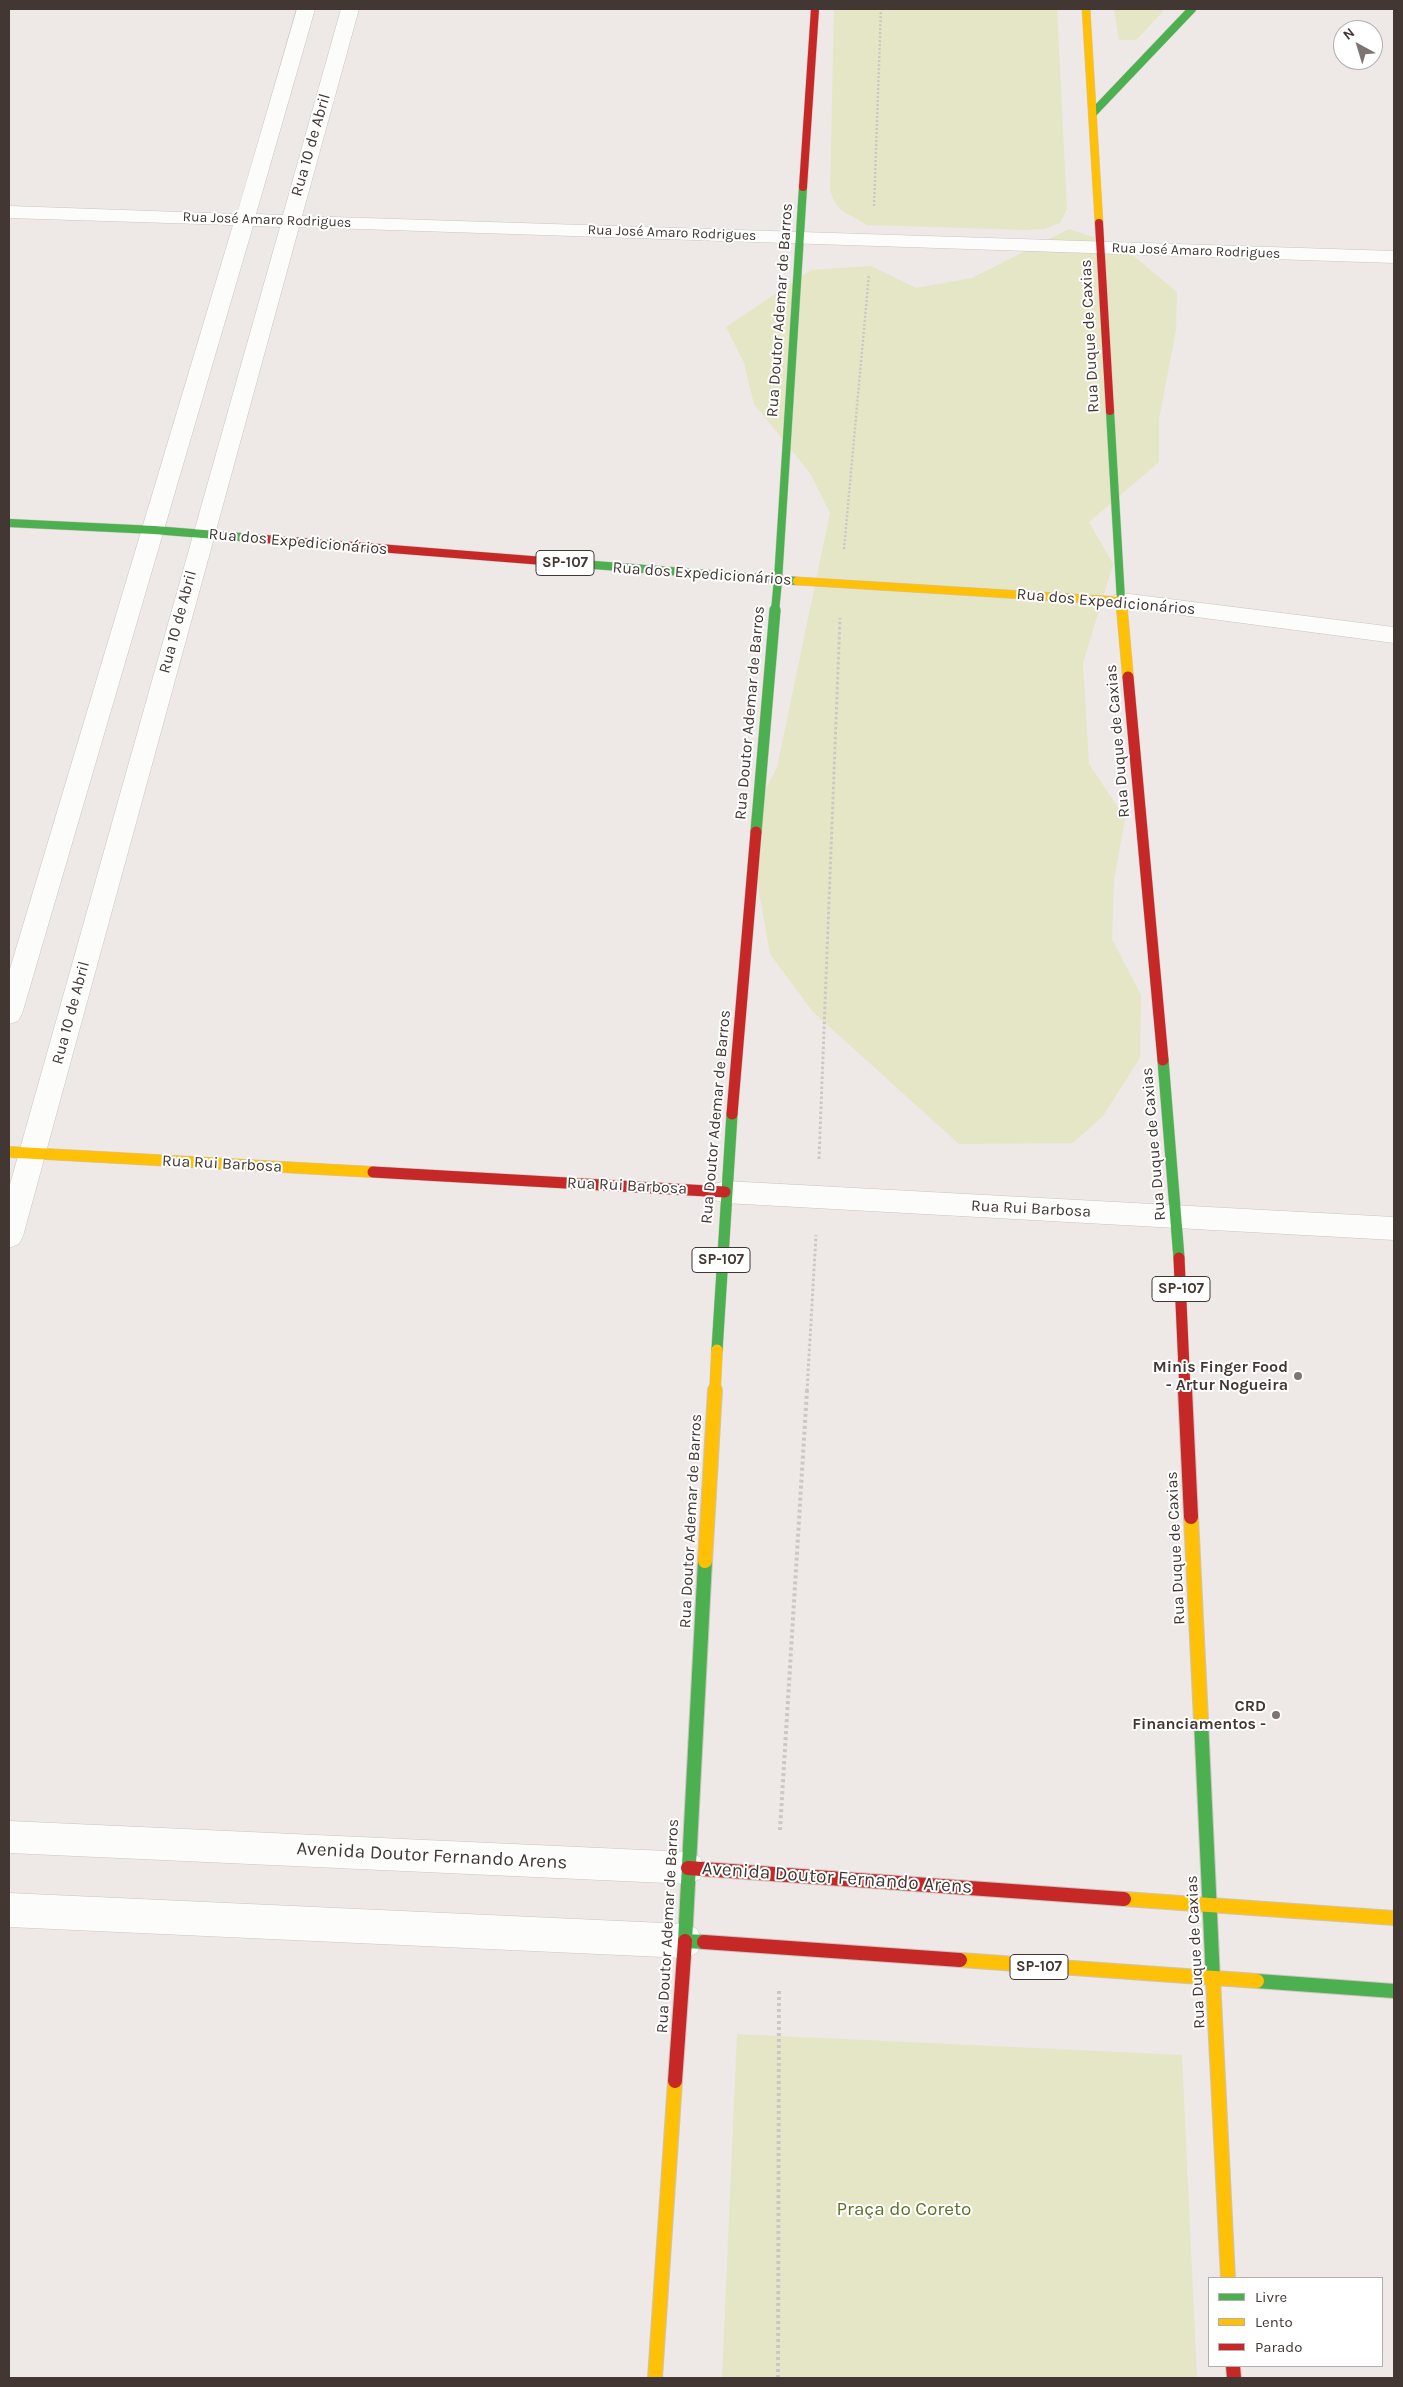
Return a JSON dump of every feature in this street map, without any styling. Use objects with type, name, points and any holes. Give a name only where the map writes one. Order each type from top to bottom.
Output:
[{"type":"main road","name":"Rua Doutor Ademar de Barros","points":[[655,2378],[684,1941],[725,1192],[778,580],[815,9]]},
{"type":"main road","name":"Rua Duque de Caxias","points":[[1086,9],[1121,600],[1177,1218],[1228,2277]]},
{"type":"main road","points":[[1093,113],[1192,9]]},
{"type":"main road","name":"Rua dos Expedicionários","points":[[9,523],[154,530],[778,580],[1121,600]]},
{"type":"main road","name":"Rua Rui Barbosa","points":[[9,1152],[725,1192]]},
{"type":"main road","name":"Avenida Doutor Fernando Arens","points":[[688,1868],[1394,1918]]},
{"type":"main road","name":"SP-107","points":[[684,1941],[1394,1991]]},
{"type":"street","points":[[9,1014],[154,530],[306,9]]},
{"type":"street","name":"Rua 10 de Abril","points":[[9,1236],[202,534],[350,9]]},
{"type":"street","name":"Rua José Amaro Rodrigues","points":[[9,212],[1394,257]]},
{"type":"street","name":"Rua dos Expedicionários","points":[[1121,600],[1394,635]]},
{"type":"street","name":"Rua Rui Barbosa","points":[[725,1192],[1394,1229]]},
{"type":"street","name":"Avenida Doutor Fernando Arens","points":[[9,1837],[688,1868]]},
{"type":"street","points":[[9,1910],[684,1941]]},
{"type":"green space","points":[[834,9],[1057,9],[1067,209],[1060,223],[1044,229],[1027,230],[867,225],[841,210],[834,201],[830,190]]},
{"type":"green space","points":[[1114,9],[1165,9],[1136,40],[1119,40]]},
{"type":"green space","points":[[1069,229],[1123,247],[1177,292],[1176,330],[1159,419],[1159,462],[1089,522],[1113,564],[1083,663],[1089,764],[1125,818],[1114,881],[1112,939],[1141,995],[1140,1058],[1103,1116],[1073,1143],[959,1144],[813,1012],[770,954],[759,892],[750,820],[777,767],[830,513],[810,473],[754,404],[744,363],[726,327],[811,270],[871,266],[916,288],[972,278]]},
{"type":"green space","name":"Praça do Coreto","points":[[737,2034],[1182,2055],[1197,2378],[722,2378]]},
{"type":"traffic: fast","points":[[1093,113],[1192,9]]},
{"type":"traffic: fast","points":[[778,580],[803,187]]},
{"type":"traffic: fast","points":[[1110,411],[1121,601]]},
{"type":"traffic: fast","points":[[9,523],[154,530],[265,539]]},
{"type":"traffic: fast","points":[[556,562],[797,581]]},
{"type":"traffic: fast","points":[[756,832],[778,580]]},
{"type":"traffic: fast","points":[[1163,1060],[1179,1258]]},
{"type":"traffic: fast","points":[[717,1350],[732,1114]]},
{"type":"traffic: fast","points":[[704,1942],[685,1941],[705,1561]]},
{"type":"traffic: fast","points":[[1201,1720],[1213,1979]]},
{"type":"traffic: fast","points":[[1257,1981],[1394,1991]]},
{"type":"traffic: slow","points":[[1086,9],[1099,223]]},
{"type":"traffic: slow","points":[[797,581],[1121,601],[1128,677]]},
{"type":"traffic: slow","points":[[9,1152],[373,1172]]},
{"type":"traffic: slow","points":[[705,1561],[717,1350]]},
{"type":"traffic: slow","points":[[1191,1517],[1201,1720]]},
{"type":"traffic: slow","points":[[1124,1899],[1394,1918]]},
{"type":"traffic: slow","points":[[960,1960],[1257,1981]]},
{"type":"traffic: slow","points":[[1213,1979],[1228,2277]]},
{"type":"traffic: slow","points":[[655,2378],[675,2081]]},
{"type":"traffic: jam","points":[[803,187],[815,9]]},
{"type":"traffic: jam","points":[[1099,223],[1110,411]]},
{"type":"traffic: jam","points":[[265,539],[556,562]]},
{"type":"traffic: jam","points":[[1128,677],[1163,1060]]},
{"type":"traffic: jam","points":[[732,1114],[756,832]]},
{"type":"traffic: jam","points":[[373,1172],[725,1192]]},
{"type":"traffic: jam","points":[[1179,1258],[1191,1517]]},
{"type":"traffic: jam","points":[[688,1868],[1124,1899]]},
{"type":"traffic: jam","points":[[675,2081],[685,1941]]},
{"type":"traffic: jam","points":[[704,1942],[960,1960]]},
{"type":"traffic: jam","points":[[1233,2367],[1234,2378]]},
{"type":"place","name":"Minis Finger Food - Artur Nogueira","points":[[1298,1376]]},
{"type":"place","name":"CRD Financiamentos -","points":[[1276,1715]]}]
